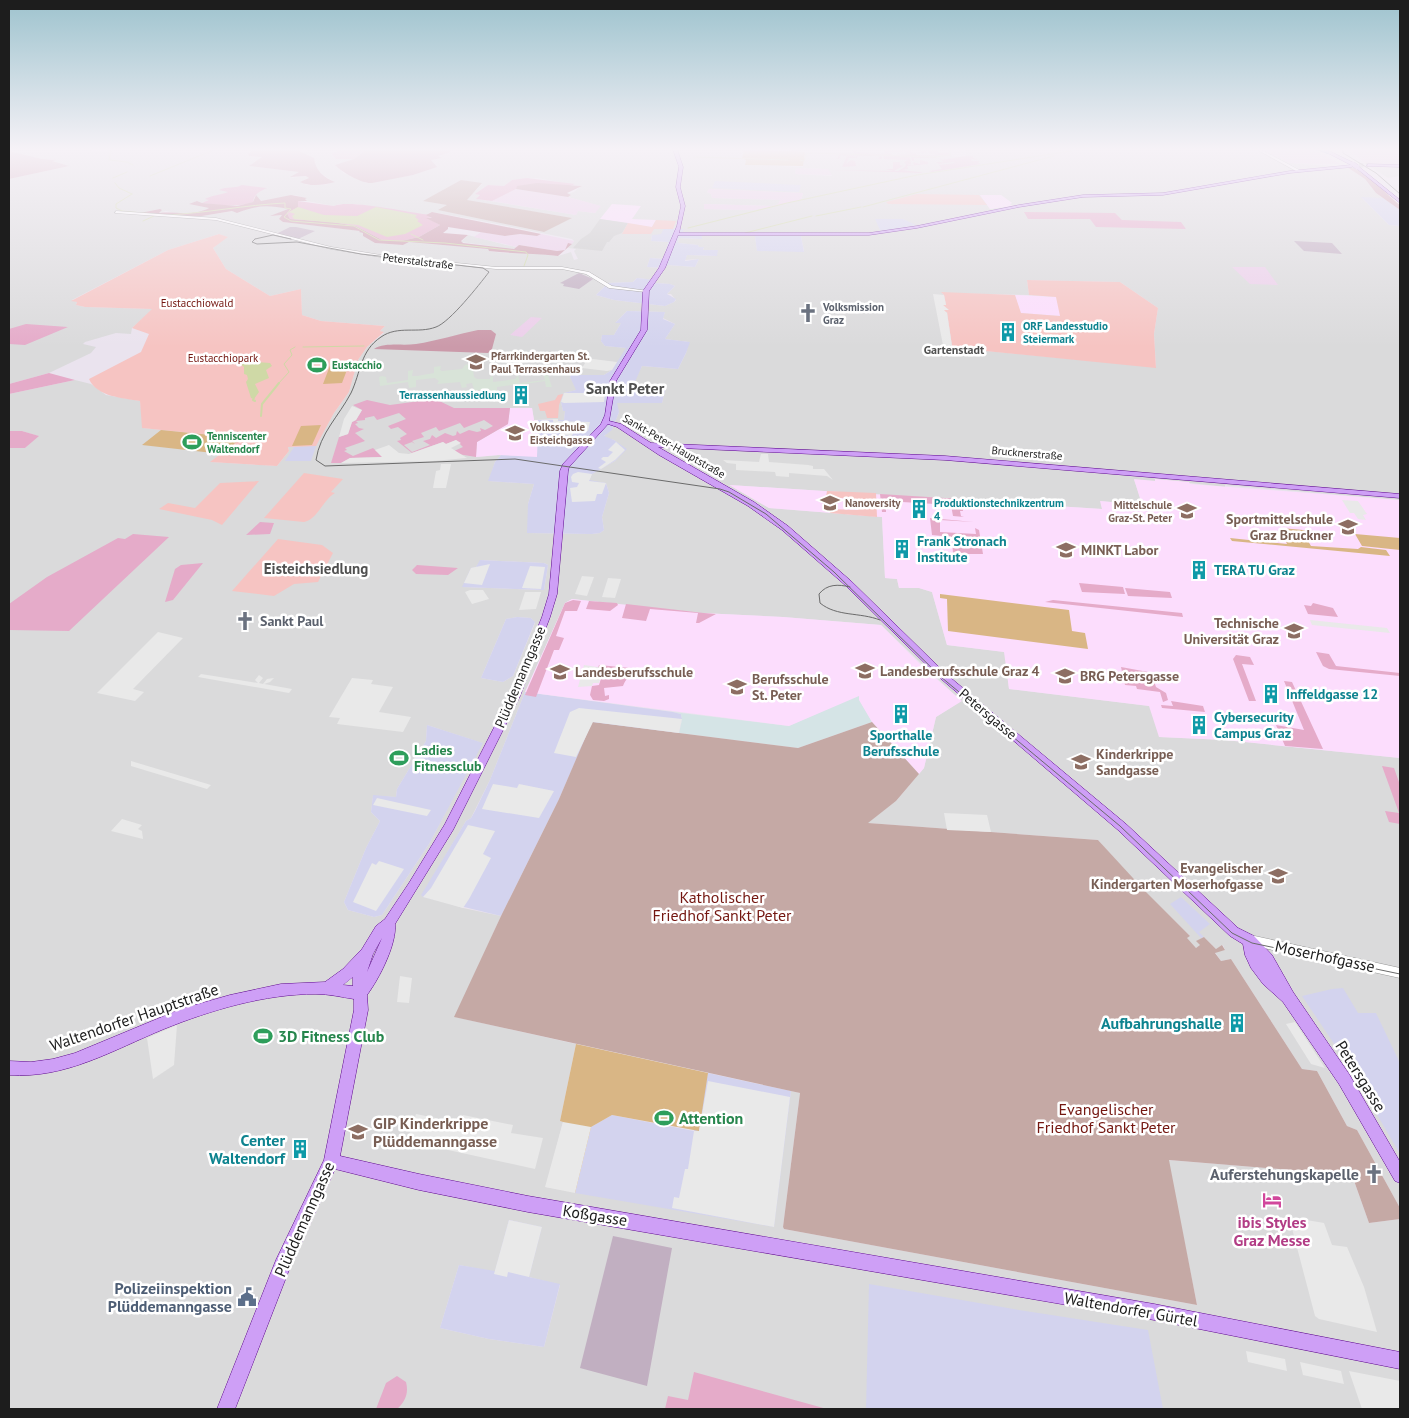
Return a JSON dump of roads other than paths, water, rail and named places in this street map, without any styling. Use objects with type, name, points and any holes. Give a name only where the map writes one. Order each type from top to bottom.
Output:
[{"type":"main road","points":[[646,291],[662,268],[682,215]]},
{"type":"main road","points":[[676,234],[869,234],[917,227],[974,215]]},
{"type":"main road","name":"Sankt-Peter-Hauptstraße","points":[[646,291],[644,330],[613,381],[606,422],[619,425],[726,489]]},
{"type":"main road","name":"Plüddemanngasse","points":[[226,1409],[282,1266],[331,1161],[361,1010],[359,979],[366,952],[380,930],[389,923],[449,827],[515,696],[553,594],[564,471],[606,422]]},
{"type":"main road","name":"Brucknerstraße","points":[[651,445],[961,460],[1400,496]]},
{"type":"main road","name":"Petersgasse","points":[[726,489],[767,514],[836,572],[943,676],[1116,821],[1234,932],[1250,940],[1248,947],[1253,959],[1272,985],[1288,997],[1344,1079],[1400,1176]]},
{"type":"main road","name":"Plüddemanngasse","points":[[360,993],[371,979],[390,934],[389,923]]},
{"type":"main road","points":[[327,989],[348,973],[366,952]]},
{"type":"main road","name":"Waltendorfer Hauptstraße","points":[[9,1068],[27,1070],[80,1059],[167,1022],[219,1005],[274,992],[327,989],[360,993]]},
{"type":"main road","name":"Koßgasse","points":[[331,1161],[419,1182],[528,1204],[860,1261]]},
{"type":"main road","name":"Waltendorfer Gürtel","points":[[860,1261],[1154,1312],[1400,1360]]},
{"type":"street","name":"Peterstalstraße","points":[[161,215],[216,219],[274,235],[361,254],[481,267],[562,268],[576,270],[587,273],[611,287],[646,291]]},
{"type":"street","name":"Moserhofgasse","points":[[1250,940],[1400,972]]},
{"type":"waterway","points":[[286,215],[284,217],[291,221],[354,226],[379,240],[445,243],[526,252],[528,255],[524,266]]},
{"type":"waterway","points":[[688,228],[739,215]]},
{"type":"waterway","points":[[816,216],[820,215]]},
{"type":"waterway","points":[[143,221],[154,216]]},
{"type":"waterway","points":[[745,233],[812,216]]},
{"type":"waterway","points":[[411,234],[423,240]]},
{"type":"waterway","points":[[303,347],[364,346]]},
{"type":"waterway","points":[[278,384],[289,372],[284,364],[292,355],[290,350],[295,347]]},
{"type":"waterway","points":[[261,416],[262,404],[279,383]]},
{"type":"waterway","points":[[254,397],[253,400],[255,401]]},
{"type":"tram line","points":[[291,239],[273,235],[255,239],[252,242],[257,244],[297,242],[361,254],[483,268],[489,272],[464,302],[442,324],[429,329],[394,331],[381,337],[374,343],[365,355],[351,393],[321,441],[316,460],[325,466],[515,459],[720,489],[729,492],[766,514],[849,587]]},
{"type":"tram line","points":[[849,587],[837,585],[826,588],[819,594],[820,603],[841,612],[880,620]]},
{"type":"tram line","points":[[849,587],[941,677],[1120,826],[1232,933],[1252,943],[1400,974]]},
{"type":"place","name":"Volksmission Graz","points":[[808,313]]},
{"type":"place","name":"ORF Landesstudio Steiermark","points":[[1008,332]]},
{"type":"place","name":"Pfarrkindergarten St. Paul Terrassenhaus","points":[[476,362]]},
{"type":"place","name":"Eustacchio","points":[[317,365]]},
{"type":"place","name":"Terrassenhaussiedlung","points":[[521,395]]},
{"type":"place","name":"Volksschule Eisteichgasse","points":[[515,433]]},
{"type":"place","name":"Tenniscenter Waltendorf","points":[[192,442]]},
{"type":"place","name":"Nanoversity","points":[[830,503]]},
{"type":"place","name":"Produktionstechnikzentrum 4","points":[[919,509]]},
{"type":"place","name":"Mittelschule Graz-St. Peter","points":[[1187,511]]},
{"type":"place","name":"Sportmittelschule Graz Bruckner","points":[[1348,527]]},
{"type":"place","name":"Frank Stronach Institute","points":[[902,549]]},
{"type":"place","name":"MINKT Labor","points":[[1066,550]]},
{"type":"place","name":"TERA TU Graz","points":[[1199,570]]},
{"type":"place","name":"Sankt Paul","points":[[245,621]]},
{"type":"place","name":"Technische Universität Graz","points":[[1294,631]]},
{"type":"place","name":"Landesberufsschule Graz 4","points":[[865,671]]},
{"type":"place","name":"Landesberufsschule","points":[[560,672]]},
{"type":"place","name":"BRG Petersgasse","points":[[1065,676]]},
{"type":"place","name":"Berufsschule St. Peter","points":[[737,687]]},
{"type":"place","name":"Inffeldgasse 12","points":[[1271,694]]},
{"type":"place","name":"Sporthalle Berufsschule","points":[[901,714]]},
{"type":"place","name":"Cybersecurity Campus Graz","points":[[1199,725]]},
{"type":"place","name":"Ladies Fitnessclub","points":[[399,758]]},
{"type":"place","name":"Kinderkrippe Sandgasse","points":[[1081,762]]},
{"type":"place","name":"Evangelischer Kindergarten Moserhofgasse","points":[[1278,876]]},
{"type":"place","name":"Aufbahrungshalle","points":[[1237,1023]]},
{"type":"place","name":"3D Fitness Club","points":[[263,1036]]},
{"type":"place","name":"Attention","points":[[664,1118]]},
{"type":"place","name":"GIP Kinderkrippe Plüddemanngasse","points":[[358,1132]]},
{"type":"place","name":"Center Waltendorf","points":[[300,1149]]},
{"type":"place","name":"Auferstehungskapelle","points":[[1374,1174]]},
{"type":"place","name":"ibis Styles Graz Messe","points":[[1272,1200]]},
{"type":"place","name":"Polizeiinspektion Plüddemanngasse","points":[[247,1297]]},
{"type":"district","name":"Gartenstadt","points":[[954,349]]},
{"type":"district","name":"Sankt Peter","points":[[625,388]]},
{"type":"district","name":"Eisteichsiedlung","points":[[316,568]]},
{"type":"park label","name":"Eustacchiowald","points":[[197,303]]},
{"type":"park label","name":"Eustacchiopark","points":[[223,358]]},
{"type":"park label","name":"Katholischer Friedhof Sankt Peter","points":[[722,906]]},
{"type":"park label","name":"Evangelischer Friedhof Sankt Peter","points":[[1106,1118]]}]
